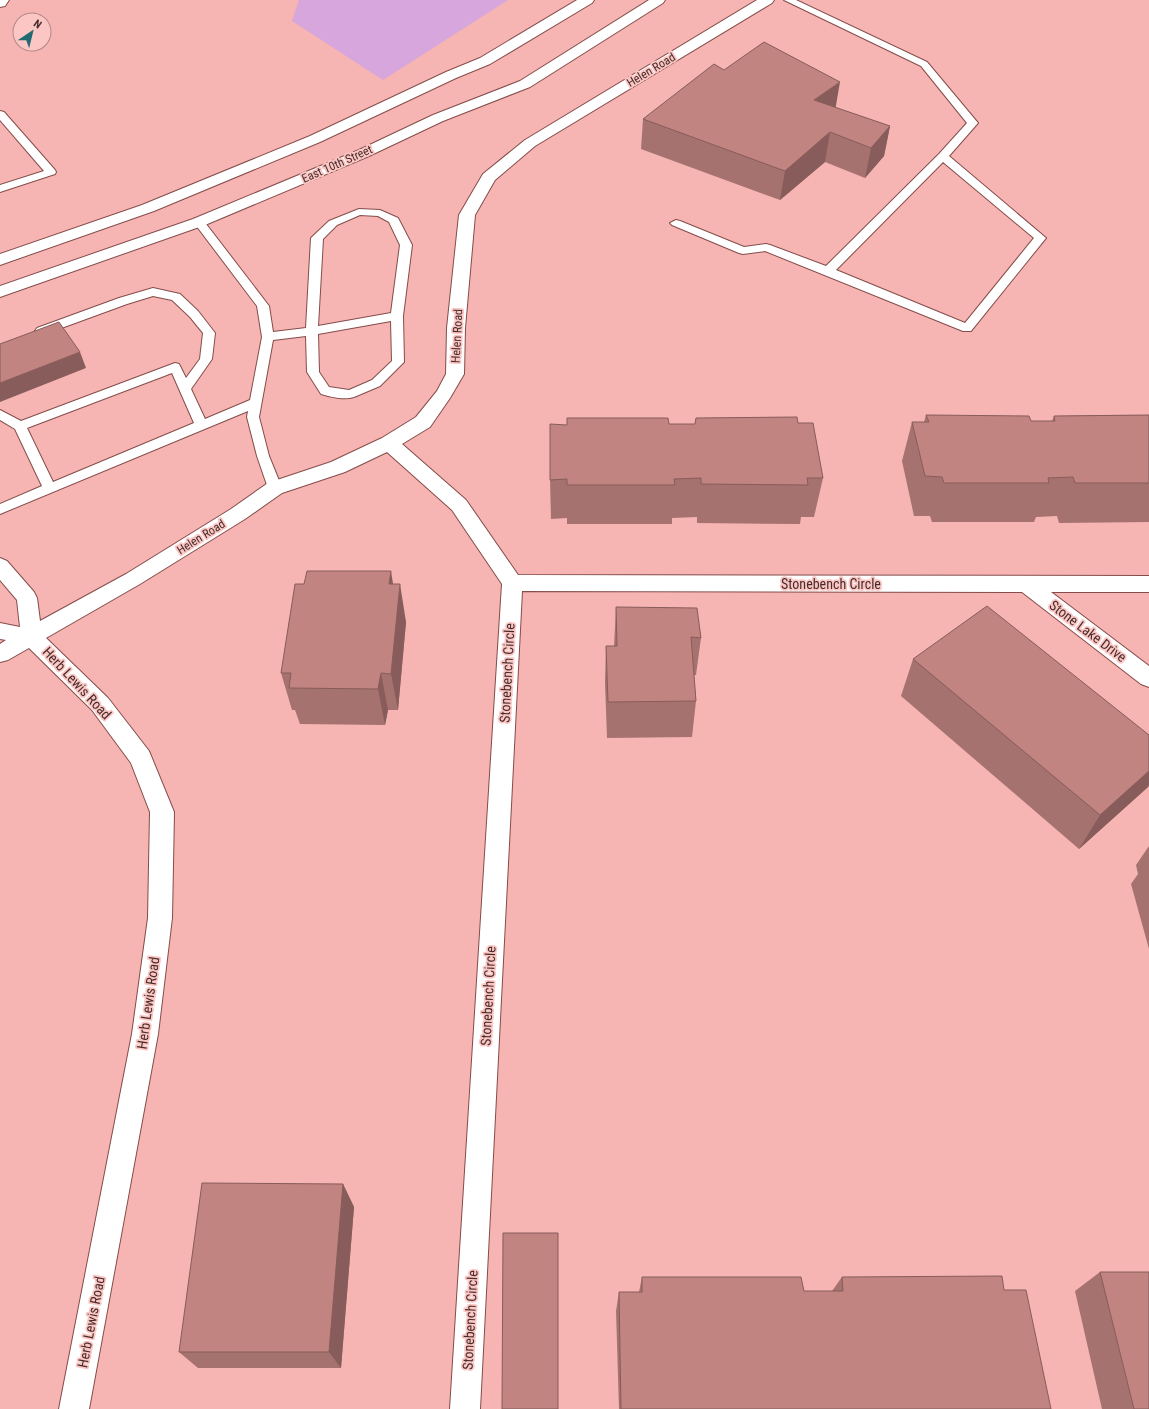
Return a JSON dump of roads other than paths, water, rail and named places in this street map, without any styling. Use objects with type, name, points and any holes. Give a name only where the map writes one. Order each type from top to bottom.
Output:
[{"type":"street","points":[[0,260],[156,205],[315,139],[451,75],[485,62],[587,0]]},
{"type":"street","name":"East 10th Street","points":[[0,292],[199,222],[364,154],[438,118],[525,84],[658,0]]},
{"type":"street","name":"Helen Road","points":[[0,654],[133,578],[238,514],[275,488],[338,467],[389,443],[423,422],[444,394],[455,374],[456,328],[467,215],[489,177],[530,143],[767,0]]},
{"type":"street","points":[[389,443],[459,505],[512,583]]},
{"type":"street","name":"Herb Lewis Road","points":[[0,566],[27,598],[32,637]]},
{"type":"street","name":"Stonebench Circle","points":[[465,1409],[512,583],[1149,584]]},
{"type":"street","name":"Stone Lake Drive","points":[[1027,584],[1149,678]]},
{"type":"street","name":"Herb Lewis Road","points":[[0,631],[32,637],[100,704],[141,758],[162,812],[160,918],[145,1034],[74,1409]]},
{"type":"lane","points":[[789,0],[924,64],[973,123],[943,156],[828,271]]},
{"type":"lane","points":[[0,114],[51,172],[0,189]]},
{"type":"lane","points":[[676,223],[743,251],[766,247],[967,328],[1040,238],[943,156]]},
{"type":"lane","points":[[359,212],[380,213],[394,220],[406,245],[397,316],[398,362],[376,383],[350,394],[325,391],[312,372],[312,331],[317,238],[333,223],[359,212]]},
{"type":"lane","points":[[199,222],[263,306],[268,337],[253,417],[263,456],[275,488]]},
{"type":"lane","points":[[29,335],[123,301],[153,292],[176,297],[194,314],[209,333],[206,359],[185,388]]},
{"type":"lane","points":[[268,337],[397,316]]},
{"type":"lane","points":[[20,426],[175,367],[202,426]]},
{"type":"lane","points":[[0,509],[256,403]]},
{"type":"lane","points":[[0,414],[20,426],[50,488]]}]
